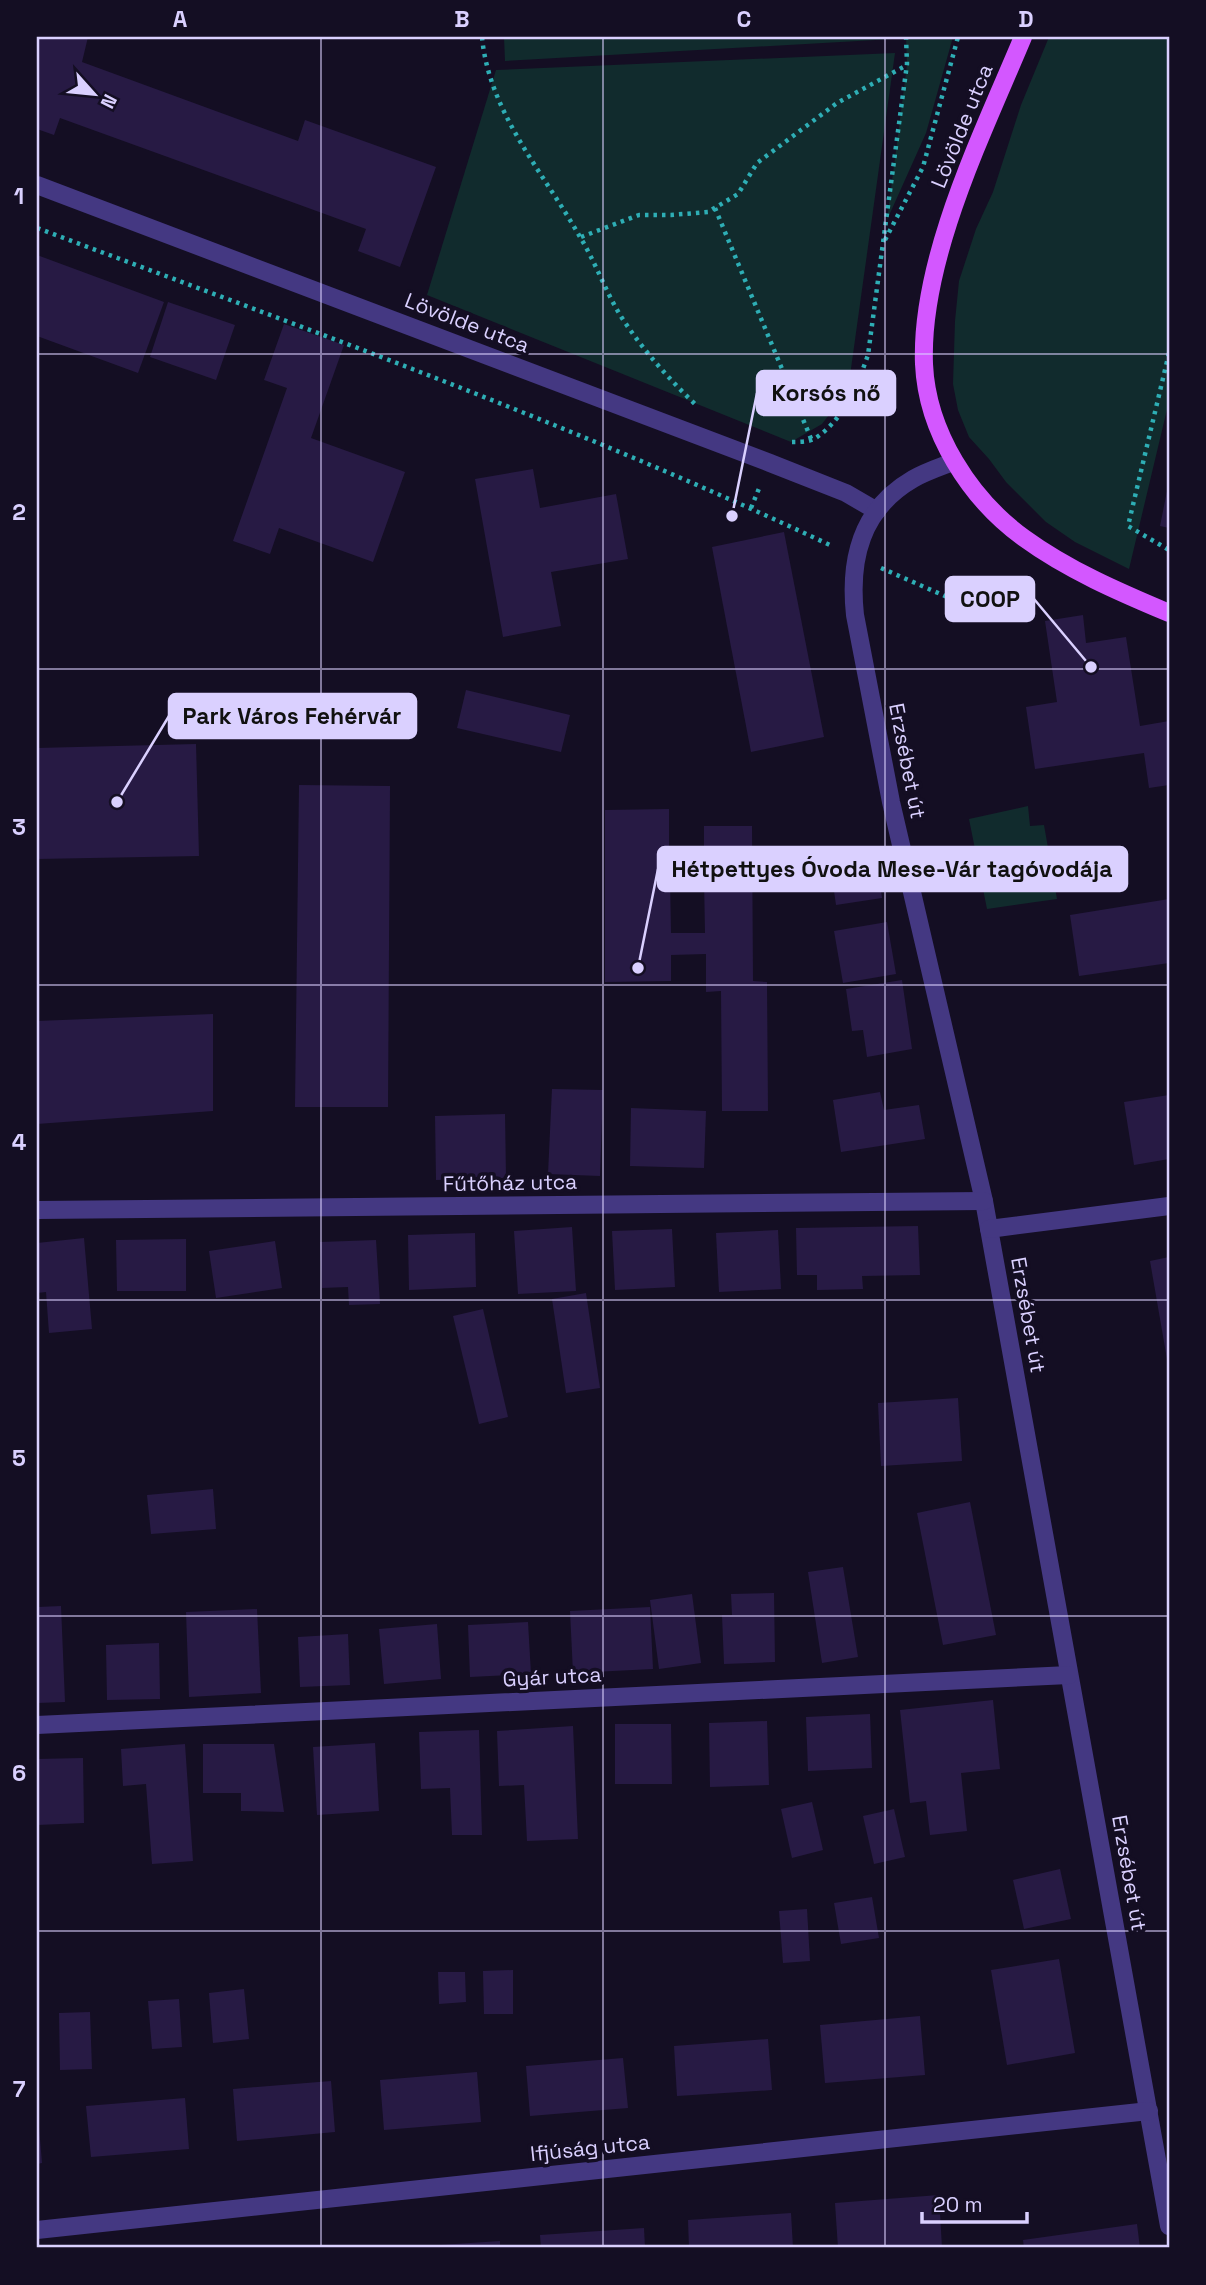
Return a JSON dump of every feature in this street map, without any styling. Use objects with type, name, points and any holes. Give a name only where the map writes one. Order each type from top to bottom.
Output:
[{"type":"main road","name":"Lövölde utca","points":[[1023,37],[962,182],[938,261],[925,327],[924,366],[930,402],[953,462],[986,505],[1023,537],[1115,591],[1169,613]]},
{"type":"street","name":"Lövölde utca","points":[[37,185],[770,463],[846,493],[877,511]]},
{"type":"street","name":"Erzsébet út","points":[[953,462],[914,478],[889,497],[877,511],[861,539],[856,557],[852,586],[855,615],[891,802],[984,1201],[1169,2227]]},
{"type":"street","name":"Fűtőház utca","points":[[37,1210],[984,1201]]},
{"type":"street","points":[[989,1229],[1169,1206]]},
{"type":"street","name":"Gyár utca","points":[[37,1725],[1069,1675]]},
{"type":"street","name":"Ifjúság utca","points":[[37,2230],[1149,2111]]},
{"type":"path","points":[[482,37],[484,58],[497,98],[528,155],[581,237],[622,317],[663,373],[702,411]]},
{"type":"path","points":[[789,442],[812,440],[831,424],[854,393],[868,355],[907,64],[906,37]]},
{"type":"path","points":[[883,244],[923,167],[958,37]]},
{"type":"path","points":[[581,237],[639,215],[708,212],[738,194],[757,163],[837,103],[907,64]]},
{"type":"path","points":[[715,208],[812,440]]},
{"type":"path","points":[[37,228],[489,397],[751,508],[977,610]]},
{"type":"path","points":[[1169,353],[1128,526],[1169,550]]},
{"type":"green space","points":[[504,37],[893,37],[893,39],[505,61]]},
{"type":"green space","points":[[906,37],[953,37],[926,133],[887,220],[907,65]]},
{"type":"green space","points":[[1049,37],[1169,37],[1169,401],[1129,569],[1075,542],[1046,522],[1006,482],[969,437],[958,410],[953,384],[959,281],[976,229],[993,192],[1021,105]]},
{"type":"green space","points":[[895,53],[848,390],[822,424],[791,442],[427,295],[496,70]]},
{"type":"green space","points":[[1028,806],[1030,826],[1044,825],[1057,899],[987,909],[969,819]]},
{"type":"building","points":[[37,37],[88,37],[82,62],[298,141],[305,120],[436,167],[400,267],[358,251],[366,229],[60,118],[54,135],[37,129]]},
{"type":"building","points":[[37,255],[164,302],[138,373],[37,336]]},
{"type":"building","points":[[168,302],[235,325],[216,380],[150,357]]},
{"type":"building","points":[[284,324],[344,345],[311,438],[405,472],[373,562],[279,528],[270,554],[233,541],[287,388],[264,380]]},
{"type":"building","points":[[533,469],[540,508],[616,494],[628,559],[551,572],[561,626],[503,637],[475,479]]},
{"type":"building","points":[[1169,486],[1169,528],[1160,526]]},
{"type":"building","points":[[784,532],[824,737],[751,752],[712,547]]},
{"type":"building","points":[[1083,615],[1086,643],[1126,637],[1140,726],[1169,721],[1169,785],[1149,788],[1144,753],[1035,769],[1026,707],[1057,702],[1045,621]]},
{"type":"building","points":[[466,690],[570,715],[561,752],[457,728]]},
{"type":"building","points":[[196,744],[199,856],[37,859],[37,748]]},
{"type":"building","points":[[299,785],[390,786],[388,1107],[295,1107]]},
{"type":"building","points":[[669,809],[669,861],[704,861],[704,826],[752,826],[753,981],[767,982],[768,1111],[722,1111],[721,991],[706,992],[706,954],[671,955],[671,981],[605,982],[605,810]],"holes":[[[670,879],[704,879],[705,933],[671,933]]]},
{"type":"building","points":[[875,849],[882,898],[836,905],[829,856]]},
{"type":"building","points":[[1169,899],[1169,963],[1079,976],[1070,915]]},
{"type":"building","points":[[887,922],[896,974],[843,983],[834,931]]},
{"type":"building","points":[[902,980],[912,1049],[867,1057],[863,1030],[852,1031],[846,989]]},
{"type":"building","points":[[213,1014],[213,1111],[37,1124],[37,1021]]},
{"type":"building","points":[[552,1089],[603,1090],[600,1176],[548,1174]]},
{"type":"building","points":[[880,1092],[884,1110],[919,1105],[925,1139],[841,1152],[833,1100]]},
{"type":"building","points":[[1169,1095],[1169,1159],[1134,1165],[1124,1102]]},
{"type":"building","points":[[631,1108],[706,1111],[704,1168],[630,1166]]},
{"type":"building","points":[[505,1114],[506,1178],[436,1180],[435,1116]]},
{"type":"building","points":[[918,1226],[920,1275],[862,1276],[863,1289],[817,1290],[817,1275],[797,1275],[796,1228]]},
{"type":"building","points":[[572,1227],[576,1291],[518,1294],[514,1231]]},
{"type":"building","points":[[672,1229],[675,1287],[615,1290],[612,1231]]},
{"type":"building","points":[[778,1230],[781,1289],[719,1292],[716,1233]]},
{"type":"building","points":[[475,1233],[476,1287],[409,1290],[408,1235]]},
{"type":"building","points":[[84,1238],[92,1329],[49,1333],[46,1292],[37,1293],[37,1243]]},
{"type":"building","points":[[186,1239],[186,1291],[117,1291],[116,1240]]},
{"type":"building","points":[[376,1240],[380,1304],[349,1305],[348,1287],[322,1288],[320,1242]]},
{"type":"building","points":[[275,1241],[282,1288],[216,1298],[209,1251]]},
{"type":"building","points":[[1169,1257],[1169,1365],[1168,1365],[1150,1261]]},
{"type":"building","points":[[586,1293],[600,1388],[566,1393],[552,1299]]},
{"type":"building","points":[[483,1309],[508,1417],[479,1424],[453,1316]]},
{"type":"building","points":[[958,1398],[962,1461],[881,1466],[878,1403]]},
{"type":"building","points":[[213,1489],[216,1529],[151,1534],[147,1495]]},
{"type":"building","points":[[970,1502],[996,1635],[943,1645],[917,1513]]},
{"type":"building","points":[[843,1567],[858,1657],[822,1663],[808,1572]]},
{"type":"building","points":[[774,1593],[775,1662],[724,1664],[722,1615],[732,1615],[731,1594]]},
{"type":"building","points":[[692,1594],[701,1663],[659,1669],[650,1600]]},
{"type":"building","points":[[61,1606],[65,1702],[37,1703],[38,1607]]},
{"type":"building","points":[[650,1607],[653,1669],[573,1673],[570,1611]]},
{"type":"building","points":[[257,1609],[261,1693],[189,1697],[186,1612]]},
{"type":"building","points":[[528,1622],[531,1674],[470,1677],[468,1625]]},
{"type":"building","points":[[437,1624],[441,1679],[384,1684],[379,1629]]},
{"type":"building","points":[[348,1634],[350,1685],[300,1687],[298,1637]]},
{"type":"building","points":[[159,1643],[160,1699],[107,1700],[106,1645]]},
{"type":"building","points":[[993,1700],[1000,1769],[961,1773],[967,1831],[930,1835],[926,1801],[910,1803],[900,1710]]},
{"type":"building","points":[[870,1714],[872,1768],[808,1771],[806,1717]]},
{"type":"building","points":[[767,1721],[769,1785],[710,1787],[709,1723]]},
{"type":"building","points":[[615,1724],[671,1724],[672,1784],[615,1784]]},
{"type":"building","points":[[573,1726],[578,1839],[527,1841],[524,1785],[499,1786],[497,1731]]},
{"type":"building","points":[[479,1730],[482,1835],[452,1835],[450,1788],[421,1789],[419,1732]]},
{"type":"building","points":[[375,1743],[379,1811],[317,1815],[313,1747]]},
{"type":"building","points":[[185,1744],[193,1861],[152,1864],[146,1784],[123,1786],[121,1749]]},
{"type":"building","points":[[203,1744],[274,1744],[284,1812],[241,1811],[241,1793],[203,1793]]},
{"type":"building","points":[[83,1758],[84,1823],[37,1825],[37,1759]]},
{"type":"building","points":[[812,1802],[823,1850],[792,1858],[781,1809]]},
{"type":"building","points":[[894,1809],[905,1857],[874,1864],[863,1816]]},
{"type":"building","points":[[1060,1869],[1071,1919],[1024,1929],[1013,1880]]},
{"type":"building","points":[[872,1897],[879,1938],[841,1944],[834,1903]]},
{"type":"building","points":[[807,1909],[810,1961],[783,1963],[779,1911]]},
{"type":"building","points":[[1059,1959],[1075,2053],[1007,2065],[991,1970]]},
{"type":"building","points":[[513,1970],[513,2014],[484,2014],[483,1971]]},
{"type":"building","points":[[438,1972],[465,1972],[466,2002],[439,2004]]},
{"type":"building","points":[[244,1989],[249,2039],[213,2043],[209,1993]]},
{"type":"building","points":[[179,1999],[182,2047],[152,2049],[148,2001]]},
{"type":"building","points":[[90,2012],[92,2069],[60,2070],[59,2013]]},
{"type":"building","points":[[920,2016],[925,2075],[825,2083],[820,2025]]},
{"type":"building","points":[[768,2039],[772,2090],[677,2096],[674,2046]]},
{"type":"building","points":[[623,2058],[628,2108],[530,2116],[526,2066]]},
{"type":"building","points":[[477,2072],[481,2122],[384,2130],[380,2080]]},
{"type":"building","points":[[331,2081],[335,2132],[237,2141],[233,2089]]},
{"type":"building","points":[[185,2098],[189,2149],[91,2157],[86,2106]]},
{"type":"building","points":[[37,2127],[42,2163],[37,2164]]},
{"type":"building","points":[[939,2195],[942,2248],[838,2248],[835,2203]]},
{"type":"building","points":[[791,2213],[793,2248],[689,2248],[688,2220]]},
{"type":"building","points":[[1137,2224],[1140,2248],[1024,2248],[1023,2240]]},
{"type":"building","points":[[644,2228],[645,2248],[541,2248],[540,2235]]},
{"type":"building","points":[[500,2241],[500,2248],[425,2248],[425,2246]]},
{"type":"place","name":"Korsós nő","points":[[732,516]]},
{"type":"place","name":"COOP","points":[[1091,667]]},
{"type":"place","name":"Park Város Fehérvár","points":[[117,802]]},
{"type":"place","name":"Hétpettyes Óvoda Mese-Vár tagóvodája","points":[[638,968]]}]
